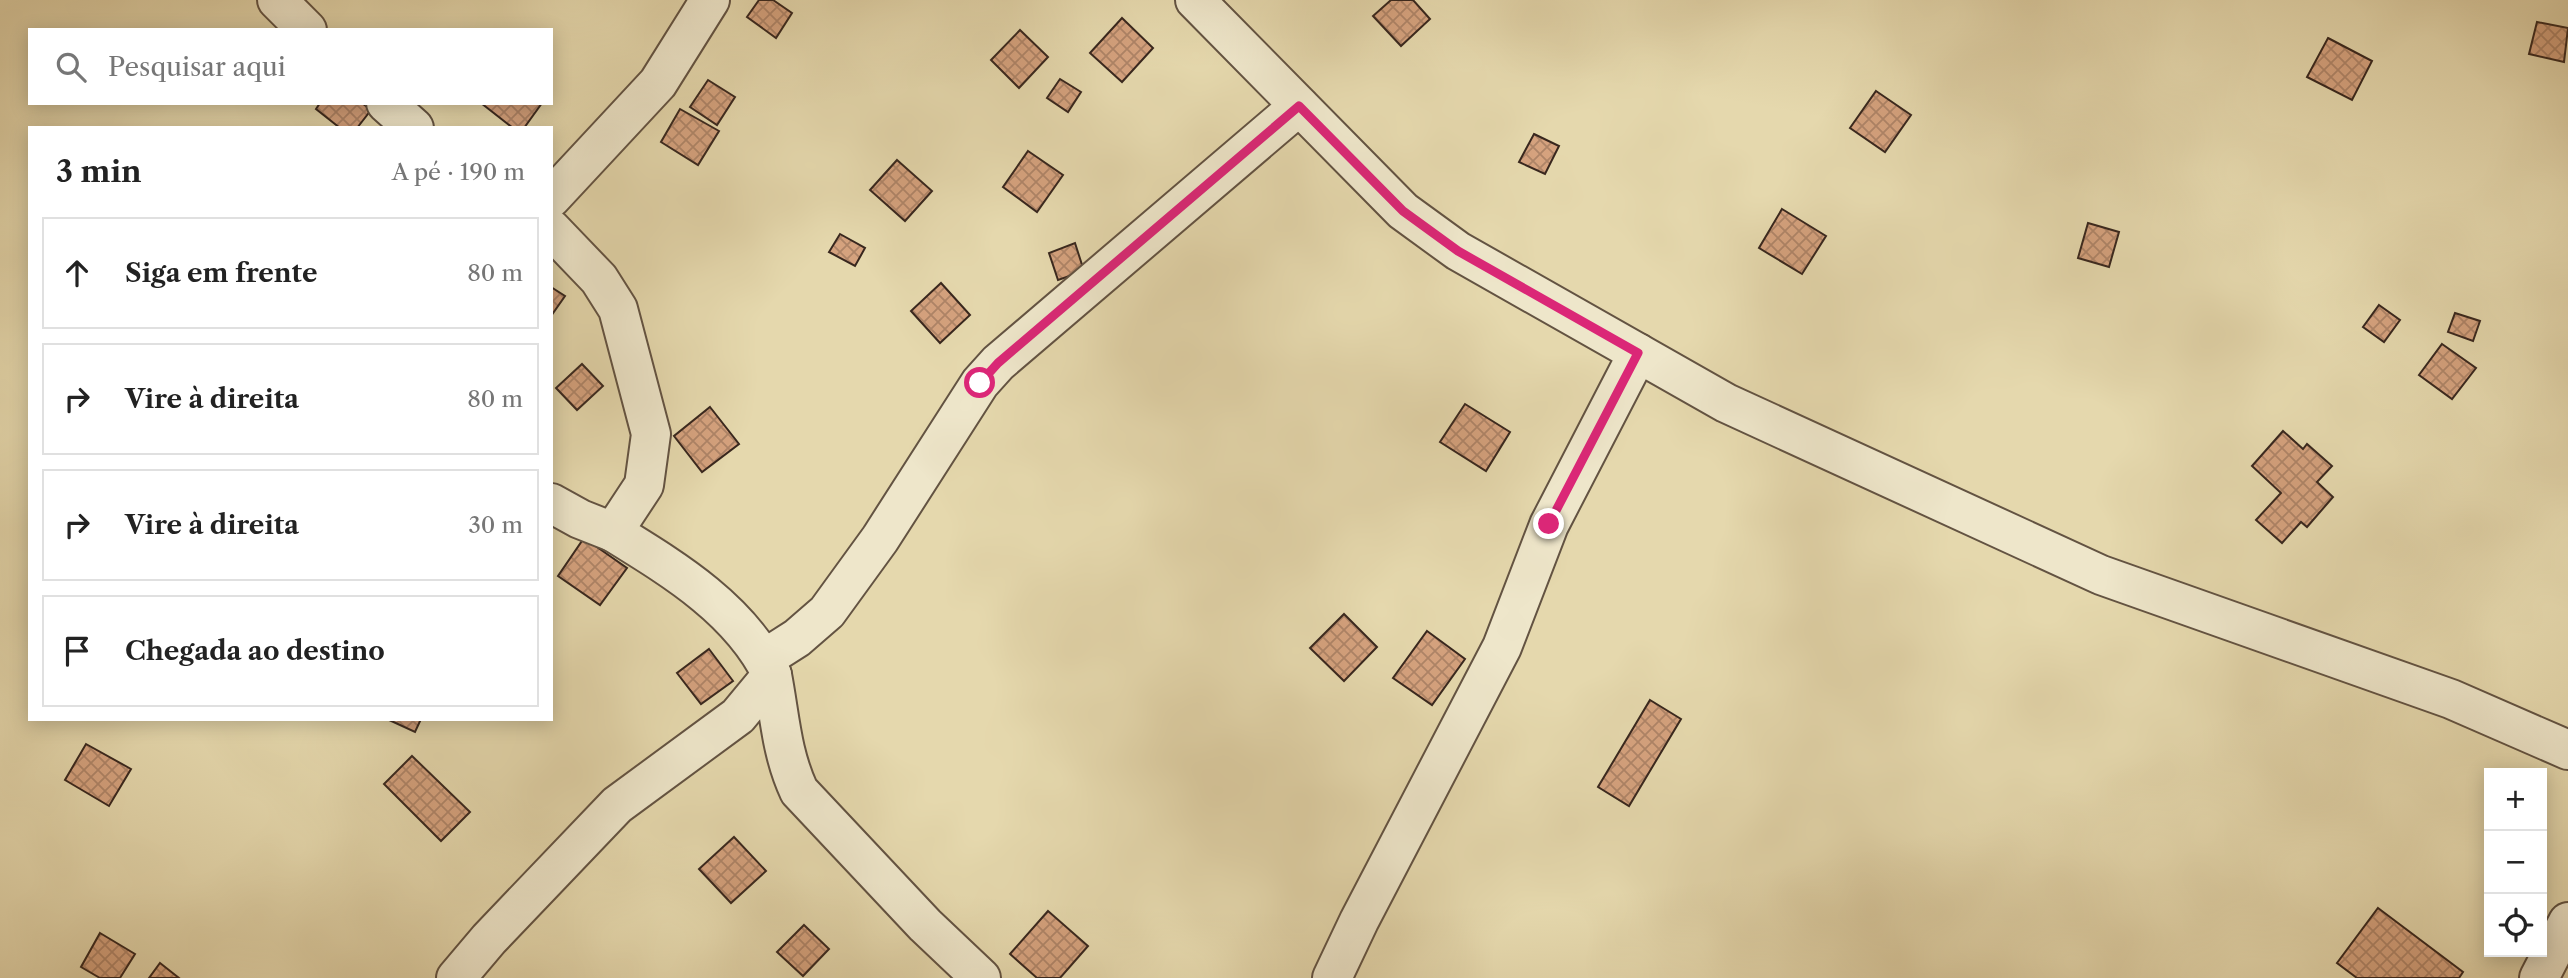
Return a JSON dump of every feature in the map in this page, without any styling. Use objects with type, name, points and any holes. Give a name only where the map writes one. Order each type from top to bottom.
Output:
[{"type":"street","points":[[277,0],[305,28]]},
{"type":"street","points":[[553,196],[658,83],[709,0]]},
{"type":"street","points":[[1195,0],[1403,211],[1447,243],[1726,403],[2101,575],[2451,699],[2568,750]]},
{"type":"street","points":[[388,105],[412,126]]},
{"type":"street","points":[[456,978],[489,939],[617,805],[738,716],[768,667],[827,612],[880,539],[980,383],[998,363],[1299,106]]},
{"type":"street","points":[[553,231],[599,279],[618,309],[651,434],[644,485],[613,532]]},
{"type":"street","points":[[1332,978],[1359,921],[1502,648],[1549,524],[1638,353]]},
{"type":"street","points":[[553,504],[580,519],[613,532],[675,570],[723,610],[768,667],[782,746],[799,791],[916,915],[981,978]]},
{"type":"street","points":[[2539,978],[2568,922]]},
{"type":"building","points":[[759,0],[773,0],[792,13],[776,38],[747,17]]},
{"type":"building","points":[[1391,0],[1413,0],[1430,19],[1401,46],[1373,16]]},
{"type":"building","points":[[1122,18],[1153,48],[1122,82],[1090,53]]},
{"type":"building","points":[[2537,22],[2568,28],[2564,62],[2529,54]]},
{"type":"building","points":[[1020,30],[1048,57],[1019,88],[991,60]]},
{"type":"building","points":[[2328,38],[2372,61],[2352,100],[2307,77]]},
{"type":"building","points":[[1060,79],[1081,92],[1068,112],[1047,98]]},
{"type":"building","points":[[708,80],[735,97],[717,125],[690,107]]},
{"type":"building","points":[[1876,91],[1911,115],[1885,152],[1850,128]]},
{"type":"building","points":[[319,105],[365,105],[371,110],[359,126],[337,126],[316,109]]},
{"type":"building","points":[[484,105],[541,105],[525,126],[510,126]]},
{"type":"building","points":[[680,109],[719,131],[698,165],[661,142]]},
{"type":"building","points":[[1534,134],[1559,146],[1545,174],[1519,162]]},
{"type":"building","points":[[1028,151],[1063,175],[1037,212],[1003,187]]},
{"type":"building","points":[[897,160],[932,191],[905,221],[870,190]]},
{"type":"building","points":[[1782,209],[1826,236],[1802,274],[1759,248]]},
{"type":"building","points":[[2088,223],[2119,232],[2109,267],[2078,258]]},
{"type":"building","points":[[840,234],[865,248],[855,266],[829,252]]},
{"type":"building","points":[[1075,243],[1084,271],[1058,280],[1049,253]]},
{"type":"building","points":[[941,283],[970,315],[940,343],[911,311]]},
{"type":"building","points":[[553,288],[565,296],[553,313]]},
{"type":"building","points":[[2379,305],[2400,320],[2384,342],[2363,327]]},
{"type":"building","points":[[2455,313],[2480,321],[2473,341],[2448,332]]},
{"type":"building","points":[[2442,344],[2476,368],[2452,399],[2419,375]]},
{"type":"building","points":[[582,364],[603,386],[577,410],[556,388]]},
{"type":"building","points":[[1465,404],[1510,432],[1486,471],[1440,442]]},
{"type":"building","points":[[710,407],[739,444],[702,472],[674,436]]},
{"type":"building","points":[[2283,431],[2303,449],[2307,444],[2332,466],[2317,482],[2333,497],[2307,527],[2301,522],[2282,543],[2256,520],[2281,493],[2252,466]]},
{"type":"building","points":[[584,538],[627,568],[600,605],[558,576]]},
{"type":"building","points":[[1344,614],[1377,647],[1344,681],[1310,648]]},
{"type":"building","points":[[1427,631],[1465,659],[1432,705],[1393,678]]},
{"type":"building","points":[[709,649],[733,681],[701,704],[677,673]]},
{"type":"building","points":[[1650,700],[1681,719],[1629,806],[1598,787]]},
{"type":"building","points":[[391,721],[420,721],[415,732]]},
{"type":"building","points":[[86,744],[131,769],[109,806],[65,780]]},
{"type":"building","points":[[412,756],[470,812],[441,841],[384,784]]},
{"type":"building","points":[[734,837],[766,871],[731,903],[699,869]]},
{"type":"building","points":[[2378,908],[2463,972],[2459,978],[2357,978],[2337,963]]},
{"type":"building","points":[[1048,911],[1088,946],[1060,978],[1037,978],[1010,954]]},
{"type":"building","points":[[804,925],[829,949],[803,976],[777,952]]},
{"type":"building","points":[[100,933],[135,954],[120,978],[100,978],[81,967]]},
{"type":"building","points":[[160,963],[179,978],[149,978]]},
{"type":"route","points":[[980,383],[998,363],[1299,106],[1403,211],[1458,251],[1638,353],[1549,524]]}]
